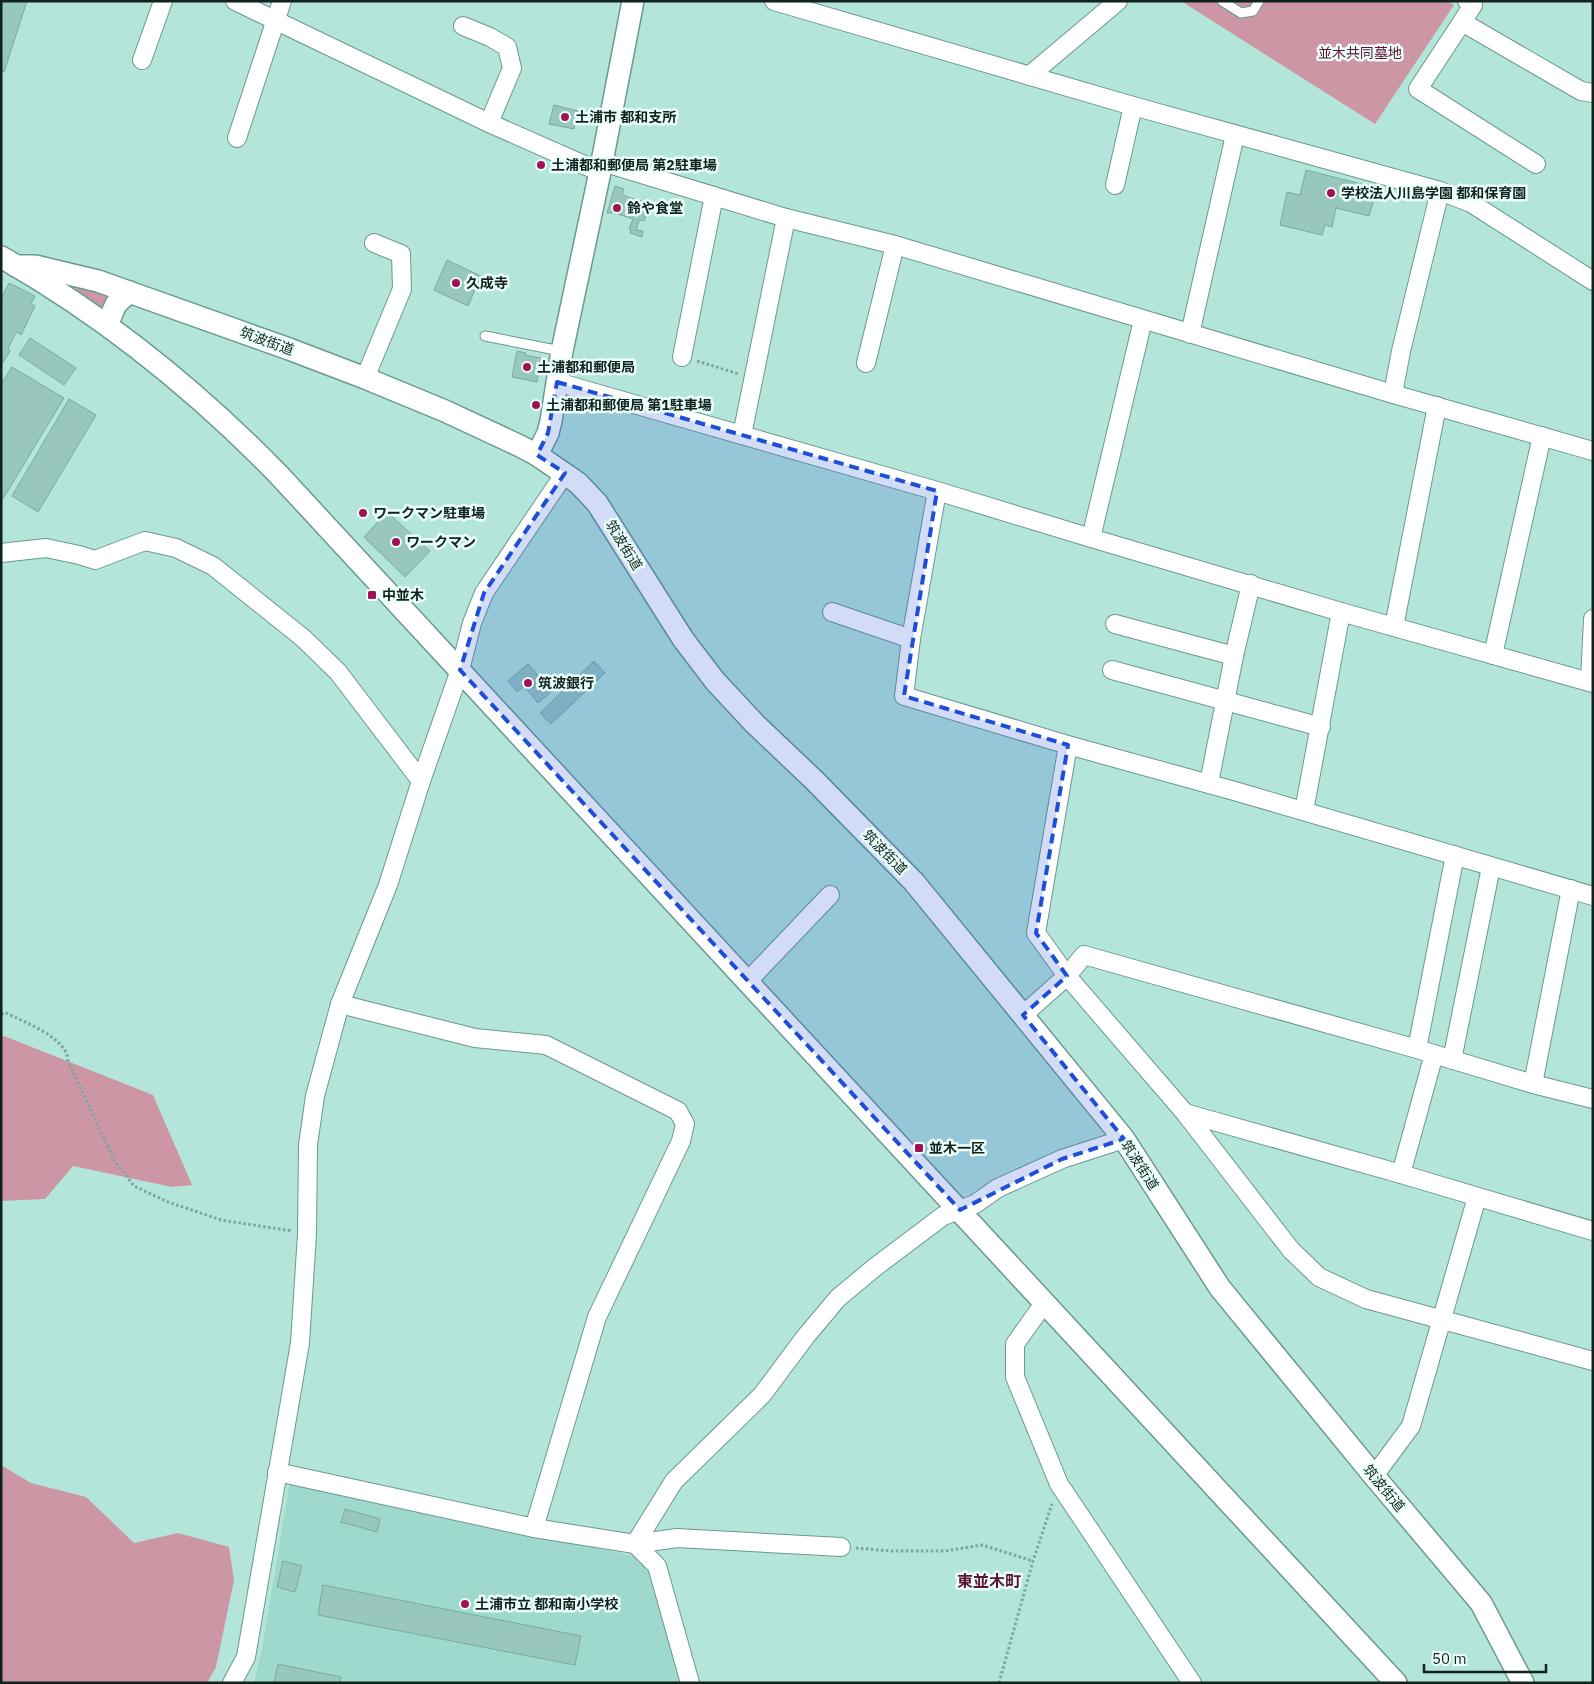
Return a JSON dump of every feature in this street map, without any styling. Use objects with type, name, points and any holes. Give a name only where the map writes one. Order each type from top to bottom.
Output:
[{"type":"street","points":[[142,60],[163,1]]},
{"type":"street","points":[[235,1],[489,122],[601,167],[714,196],[786,218],[895,245],[1393,394],[1593,450]]},
{"type":"street","points":[[237,138],[272,35],[274,20],[282,1]]},
{"type":"street","points":[[537,455],[548,433],[562,350],[601,167],[633,1]]},
{"type":"street","points":[[774,1],[1133,106],[1440,192],[1471,203],[1593,282]]},
{"type":"street","points":[[1029,76],[1118,1]]},
{"type":"street","points":[[1467,1],[1473,5],[1418,89],[1536,164]]},
{"type":"street","points":[[1462,22],[1581,90],[1593,93]]},
{"type":"street","points":[[463,26],[490,37],[507,47],[512,68],[489,122]]},
{"type":"street","points":[[1115,185],[1133,106]]},
{"type":"street","points":[[1190,334],[1235,135]]},
{"type":"street","points":[[1393,394],[1401,351],[1440,192]]},
{"type":"street","points":[[682,356],[714,196]]},
{"type":"street","points":[[742,435],[786,218]]},
{"type":"street","points":[[366,378],[402,289],[401,254],[374,243]]},
{"type":"street","points":[[866,363],[895,245]]},
{"type":"street","points":[[9,261],[58,291],[107,325],[178,381],[249,444],[340,539],[1396,1683]]},
{"type":"street","name":"筑波街道","points":[[9,261],[79,276],[129,292],[366,378],[445,410],[537,455],[578,483],[597,503],[683,639],[716,682],[755,724],[814,780],[914,882],[1124,1139],[1220,1288],[1481,1603],[1523,1683]]},
{"type":"street","points":[[58,291],[70,280],[79,276]]},
{"type":"street","points":[[107,325],[116,304],[129,292]]},
{"type":"street","points":[[1091,538],[1143,320]]},
{"type":"street","points":[[557,382],[937,491],[1341,612],[1591,682],[1593,619]]},
{"type":"street","points":[[1394,627],[1437,406]]},
{"type":"street","points":[[1493,655],[1542,436]]},
{"type":"street","points":[[232,1683],[246,1657],[300,1343],[307,1234],[308,1145],[315,1096],[340,1004],[388,885],[421,781],[460,670],[472,623],[484,593],[565,473]]},
{"type":"street","points":[[937,491],[911,638],[904,696],[1593,896]]},
{"type":"street","points":[[1,553],[46,548],[95,560],[146,541],[176,548],[213,566],[303,638],[338,672],[421,781]]},
{"type":"street","points":[[1209,783],[1234,656],[1251,584]]},
{"type":"street","points":[[832,612],[911,638]]},
{"type":"street","points":[[1304,811],[1341,612]]},
{"type":"street","points":[[1115,624],[1234,656]]},
{"type":"street","points":[[1112,670],[1321,727]]},
{"type":"street","points":[[1068,745],[1036,933],[1067,976],[1185,1113],[1291,1250],[1319,1277],[1366,1299],[1593,1361]]},
{"type":"street","points":[[1417,1049],[1455,855]]},
{"type":"street","points":[[1452,1060],[1491,866]]},
{"type":"street","points":[[1533,1084],[1571,889]]},
{"type":"street","points":[[747,982],[830,895]]},
{"type":"street","points":[[1022,1015],[1067,976],[1084,955],[1417,1049],[1533,1084],[1593,1099]]},
{"type":"street","points":[[340,1004],[475,1038],[546,1045],[678,1111],[685,1124],[681,1141],[597,1317],[534,1528]]},
{"type":"street","points":[[1400,1174],[1434,1054]]},
{"type":"street","points":[[1185,1113],[1593,1231]]},
{"type":"street","points":[[635,1544],[674,1481],[762,1394],[806,1336],[838,1298],[907,1242],[944,1216],[974,1204],[998,1188],[1062,1159],[1124,1139]]},
{"type":"street","points":[[1374,1476],[1411,1426],[1477,1197]]},
{"type":"street","points":[[1045,1302],[1015,1344],[1015,1377],[1059,1484],[1192,1683]]},
{"type":"street","points":[[277,1472],[534,1528],[635,1544],[677,1538],[842,1546]]},
{"type":"street","points":[[635,1544],[657,1566],[690,1683]]},
{"type":"lane","points":[[1222,1],[1242,13],[1253,11],[1260,1]]},
{"type":"lane","points":[[485,336],[562,350]]},
{"type":"path","points":[[682,356],[753,379]]},
{"type":"path","points":[[1,1014],[6,1013],[36,1027],[56,1040],[68,1055],[68,1061],[114,1160],[134,1186],[168,1202],[221,1220],[307,1234]]},
{"type":"path","points":[[999,1683],[1033,1561],[1059,1484]]},
{"type":"path","points":[[842,1546],[891,1551],[945,1551],[982,1545],[1033,1561]]},
{"type":"highlighted area","points":[[557,382],[937,491],[904,696],[1068,745],[1036,933],[1067,976],[1023,1015],[1124,1139],[1062,1159],[960,1210],[460,670],[484,593],[565,473],[537,455],[548,433]]},
{"type":"shaded area","name":"土浦市立 都和南小学校","points":[[290,1482],[647,1559],[682,1683],[254,1683],[262,1649]]},
{"type":"green space","name":"並木共同墓地","points":[[1181,1],[1449,1],[1454,5],[1375,124]]},
{"type":"green space","points":[[79,286],[118,294],[107,313],[74,291]]},
{"type":"green space","points":[[4,1036],[153,1095],[192,1185],[172,1187],[73,1166],[45,1199],[1,1201],[1,1037]]},
{"type":"green space","points":[[1,1465],[31,1483],[86,1497],[134,1543],[178,1533],[229,1547],[234,1580],[216,1667],[207,1683],[1,1683]]},
{"type":"building","points":[[1,1],[27,1],[4,72],[1,71]]},
{"type":"building","points":[[554,105],[578,111],[574,129],[549,124]]},
{"type":"building","points":[[1306,170],[1377,188],[1369,216],[1336,208],[1332,227],[1325,225],[1322,235],[1280,225],[1287,192],[1300,195]]},
{"type":"building","points":[[615,186],[624,189],[622,195],[651,204],[644,221],[639,220],[636,230],[643,231],[642,237],[630,233],[631,229],[629,229],[633,219],[612,212],[607,213]]},
{"type":"building","points":[[447,260],[481,276],[468,306],[434,290]]},
{"type":"building","points":[[9,283],[35,296],[31,304],[35,306],[21,335],[16,332],[8,349],[10,351],[1,366],[1,299]]},
{"type":"building","points":[[30,338],[76,368],[64,385],[19,355]]},
{"type":"building","points":[[517,351],[526,353],[525,355],[541,358],[537,382],[512,377]]},
{"type":"building","points":[[12,367],[64,398],[1,502],[1,384]]},
{"type":"building","points":[[69,399],[96,415],[38,512],[12,496]]},
{"type":"building","points":[[387,512],[430,551],[405,577],[364,537]]},
{"type":"building","points":[[594,661],[605,673],[551,724],[540,713]]},
{"type":"building","name":"筑波銀行","points":[[528,664],[552,691],[538,703],[524,686],[517,692],[508,681]]},
{"type":"building","points":[[345,1509],[380,1519],[377,1532],[341,1522]]},
{"type":"building","points":[[283,1561],[302,1566],[295,1592],[277,1587]]},
{"type":"building","points":[[323,1585],[581,1636],[575,1665],[318,1615]]},
{"type":"building","points":[[278,1664],[341,1677],[340,1683],[274,1683]]},
{"type":"place","name":"土浦市 都和支所","points":[[565,117]]},
{"type":"place","name":"土浦都和郵便局 第2駐車場","points":[[541,165]]},
{"type":"place","name":"学校法人川島学園 都和保育園","points":[[1331,193]]},
{"type":"place","name":"鈴や食堂","points":[[617,208]]},
{"type":"place","name":"久成寺","points":[[456,283]]},
{"type":"place","name":"土浦都和郵便局","points":[[527,367]]},
{"type":"place","name":"土浦都和郵便局 第1駐車場","points":[[536,405]]},
{"type":"place","name":"ワークマン駐車場","points":[[363,513]]},
{"type":"place","name":"ワークマン","points":[[396,542]]},
{"type":"place","name":"中並木","points":[[372,595]]},
{"type":"place","name":"筑波銀行","points":[[528,683]]},
{"type":"place","name":"並木一区","points":[[919,1148]]},
{"type":"place","name":"土浦市立 都和南小学校","points":[[465,1604]]},
{"type":"district","name":"東並木町","points":[[989,1581]]}]
